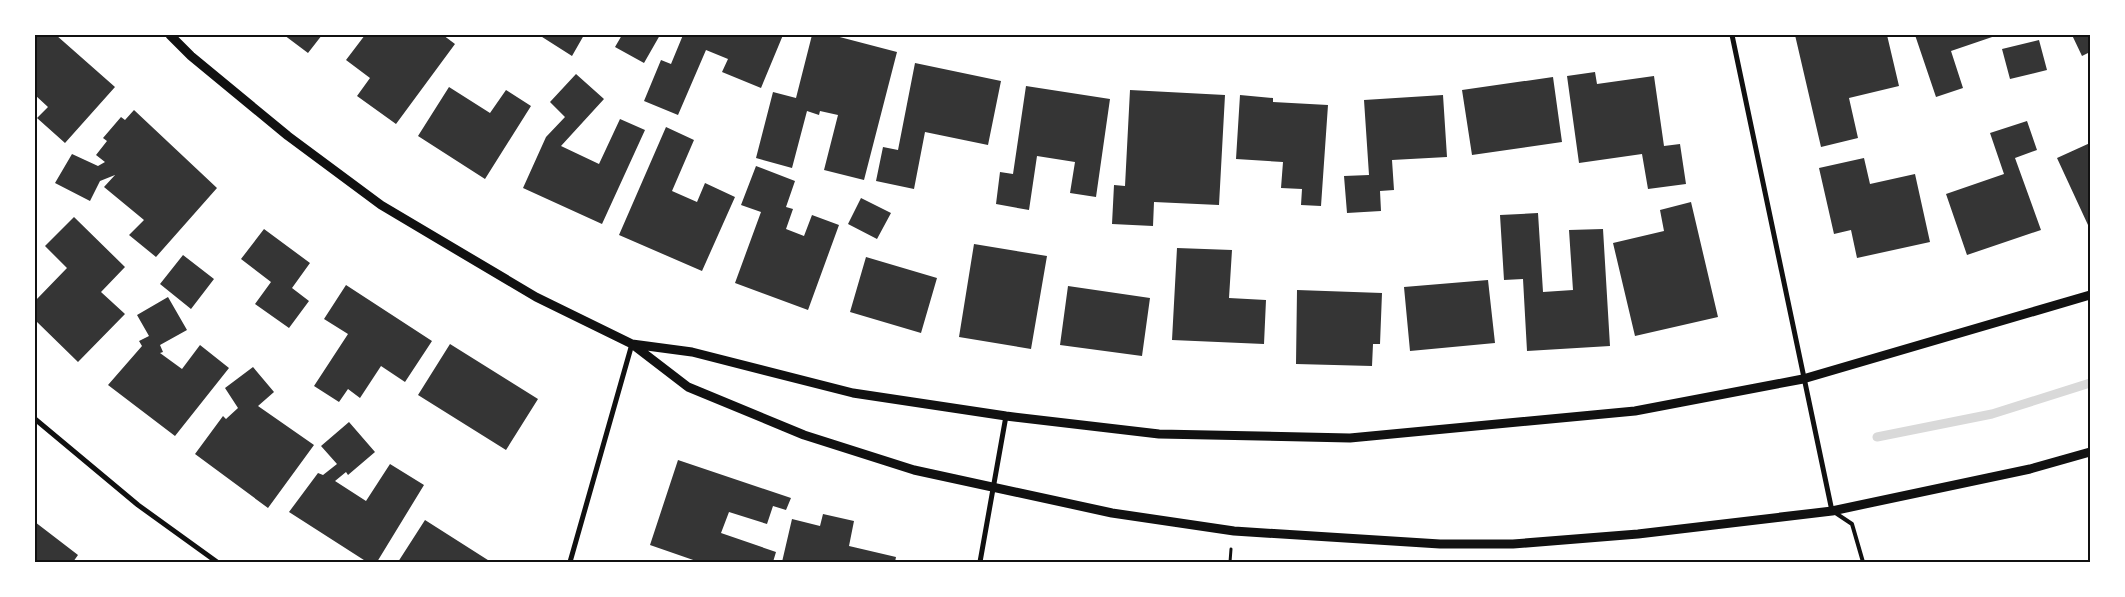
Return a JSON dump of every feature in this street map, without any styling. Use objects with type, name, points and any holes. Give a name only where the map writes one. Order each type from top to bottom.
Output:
[{"type":"street","points":[[170,35],[192,56],[288,136],[381,205],[536,297],[632,344],[688,387],[804,435],[914,470],[1112,513],[1234,531],[1440,544],[1513,544],[1638,534],[1832,510],[2030,469],[2090,452]]},
{"type":"street","points":[[1732,35],[1832,510]]},
{"type":"street","points":[[632,344],[692,352],[854,393],[1006,416],[1159,434],[1350,438],[1635,410],[1803,379],[2090,295]]},
{"type":"street","points":[[570,562],[632,344]]},
{"type":"street","points":[[980,562],[1006,416]]},
{"type":"street","points":[[35,418],[138,505],[217,562]]},
{"type":"lane","points":[[1832,510],[1852,524],[1863,562]]},
{"type":"building","points":[[35,35],[56,35],[115,87],[65,143],[37,118],[48,107],[35,95]]},
{"type":"building","points":[[284,35],[322,35],[308,53]]},
{"type":"building","points":[[365,35],[418,37],[443,35],[455,44],[396,124],[357,96],[370,78],[346,60]]},
{"type":"building","points":[[539,35],[584,35],[572,56]]},
{"type":"building","points":[[622,35],[660,35],[644,63],[615,47]]},
{"type":"building","points":[[683,35],[783,35],[761,88],[722,72],[728,59],[706,50],[678,115],[644,101],[661,60],[671,64]]},
{"type":"building","points":[[812,35],[832,35],[897,52],[864,180],[824,170],[838,115],[820,111],[819,115],[807,111],[792,168],[756,158],[773,92],[796,98]]},
{"type":"building","points":[[1795,35],[1887,35],[1899,86],[1849,98],[1858,138],[1821,147]]},
{"type":"building","points":[[1915,35],[1998,35],[1951,51],[1963,88],[1936,97]]},
{"type":"building","points":[[2072,35],[2090,35],[2090,52],[2082,56]]},
{"type":"building","points":[[2039,40],[2047,70],[2010,79],[2002,49]]},
{"type":"building","points":[[915,63],[1001,81],[988,145],[925,132],[914,189],[876,181],[883,147],[898,150]]},
{"type":"building","points":[[1595,72],[1597,84],[1654,76],[1664,146],[1680,144],[1686,184],[1648,189],[1642,154],[1579,163],[1567,76]]},
{"type":"building","points":[[576,74],[604,99],[561,146],[599,164],[620,119],[645,130],[602,224],[523,188],[546,137],[565,117],[550,102]]},
{"type":"building","points":[[1553,77],[1562,142],[1472,155],[1462,90]]},
{"type":"building","points":[[1026,86],[1110,99],[1096,197],[1070,193],[1075,162],[1037,156],[1029,210],[996,204],[1000,172],[1013,174]]},
{"type":"building","points":[[449,87],[490,113],[506,90],[531,106],[485,179],[418,136]]},
{"type":"building","points":[[1130,90],[1225,95],[1219,205],[1154,202],[1153,226],[1112,224],[1114,185],[1125,186]]},
{"type":"building","points":[[1240,95],[1273,98],[1273,102],[1328,105],[1321,206],[1301,205],[1302,189],[1281,188],[1283,162],[1236,159]]},
{"type":"building","points":[[1443,95],[1447,157],[1392,160],[1394,190],[1380,191],[1381,211],[1347,213],[1344,176],[1369,175],[1364,100]]},
{"type":"building","points":[[134,110],[217,188],[156,257],[129,235],[144,220],[104,187],[115,175],[100,181],[90,201],[55,183],[72,154],[98,166],[105,162],[96,155],[107,141],[103,138],[121,117],[125,120]]},
{"type":"building","points":[[2027,121],[2037,150],[2015,158],[2041,230],[1967,255],[1946,194],[2004,174],[1990,133]]},
{"type":"building","points":[[666,127],[694,140],[672,191],[697,202],[705,183],[735,197],[702,271],[619,235]]},
{"type":"building","points":[[2090,143],[2090,224],[2088,225],[2057,158]]},
{"type":"building","points":[[1864,158],[1870,184],[1915,174],[1930,242],[1857,258],[1851,230],[1834,234],[1819,168]]},
{"type":"building","points":[[756,166],[795,181],[786,207],[793,209],[786,229],[804,236],[812,215],[839,225],[808,310],[735,283],[761,212],[741,205]]},
{"type":"building","points":[[861,198],[891,213],[877,239],[848,224]]},
{"type":"building","points":[[1691,202],[1718,317],[1635,336],[1613,243],[1664,231],[1660,210]]},
{"type":"building","points":[[1538,213],[1543,292],[1573,290],[1569,230],[1603,229],[1610,346],[1527,351],[1523,279],[1504,280],[1500,215]]},
{"type":"building","points":[[74,217],[125,267],[101,292],[125,314],[78,362],[35,320],[35,301],[67,268],[45,246]]},
{"type":"building","points":[[264,229],[310,263],[292,288],[309,301],[289,328],[255,304],[271,282],[241,259]]},
{"type":"building","points":[[974,244],[1047,256],[1031,349],[959,337]]},
{"type":"building","points":[[1177,248],[1232,250],[1229,298],[1266,300],[1264,344],[1172,340]]},
{"type":"building","points":[[183,255],[214,279],[191,309],[160,284]]},
{"type":"building","points":[[866,257],[937,278],[921,333],[850,312]]},
{"type":"building","points":[[1488,280],[1495,343],[1410,351],[1404,287]]},
{"type":"building","points":[[346,285],[432,341],[405,382],[381,366],[360,398],[348,389],[339,402],[314,386],[348,334],[324,319]]},
{"type":"building","points":[[1068,286],[1150,298],[1142,356],[1060,345]]},
{"type":"building","points":[[1297,290],[1382,293],[1380,344],[1373,344],[1372,366],[1296,364]]},
{"type":"building","points":[[168,297],[187,330],[160,345],[163,352],[160,353],[182,369],[200,345],[229,368],[175,436],[108,385],[142,346],[139,341],[149,336],[137,315]]},
{"type":"building","points":[[450,344],[538,399],[506,450],[418,395]]},
{"type":"building","points":[[253,367],[274,392],[258,406],[314,445],[268,508],[195,454],[223,416],[226,419],[238,408],[225,388]]},
{"type":"building","points":[[349,422],[375,452],[348,475],[346,472],[335,481],[366,501],[390,464],[424,485],[377,562],[367,562],[289,512],[318,473],[323,475],[337,464],[321,446]]},
{"type":"building","points":[[678,460],[791,498],[786,510],[773,506],[767,524],[729,512],[721,533],[776,552],[773,562],[699,562],[650,545]]},
{"type":"building","points":[[823,514],[854,521],[849,546],[896,557],[895,562],[782,562],[792,519],[820,526]]},
{"type":"building","points":[[425,520],[491,562],[398,562]]},
{"type":"building","points":[[35,522],[78,555],[73,562],[35,562]]},
{"type":"waterway","points":[[1877,437],[1992,414],[2090,383]]}]
